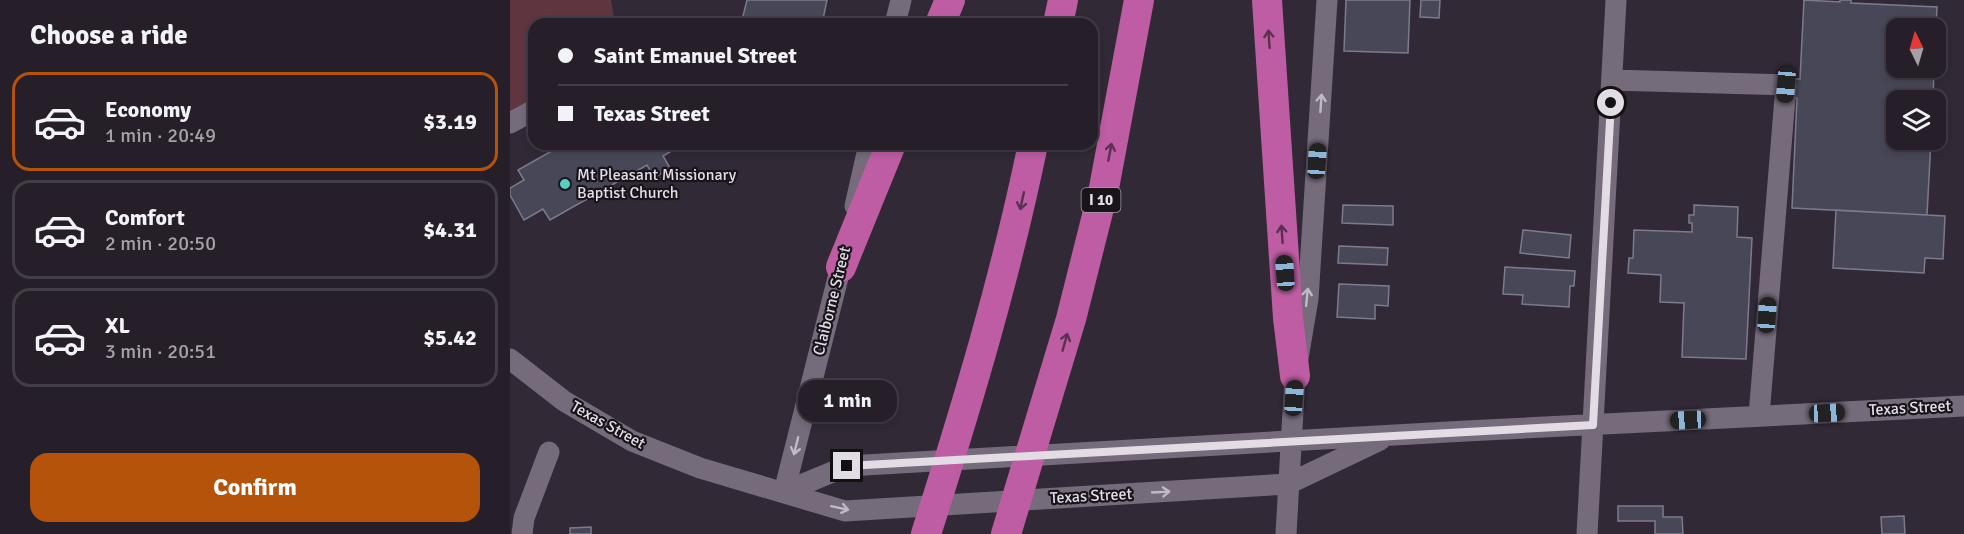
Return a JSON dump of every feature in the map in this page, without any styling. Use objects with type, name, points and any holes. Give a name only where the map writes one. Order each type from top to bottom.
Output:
[{"type":"highway","points":[[942,18],[950,0]]},
{"type":"highway","points":[[1059,18],[1063,0]]},
{"type":"highway","name":"I 10","points":[[1006,534],[1049,398],[1104,188],[1139,0]]},
{"type":"highway","points":[[1267,0],[1288,318],[1295,376]]},
{"type":"highway","points":[[841,267],[889,150]]},
{"type":"highway","points":[[926,534],[968,402],[1020,209],[1032,150]]},
{"type":"street","points":[[896,18],[901,0]]},
{"type":"street","points":[[1286,534],[1295,376],[1308,299],[1327,0]]},
{"type":"street","points":[[1587,534],[1616,0]]},
{"type":"street","points":[[1612,80],[1786,85],[1759,416]]},
{"type":"street","points":[[510,123],[528,113]]},
{"type":"street","name":"Claiborne Street","points":[[784,492],[841,267],[868,150]]},
{"type":"street","name":"Texas Street","points":[[510,359],[564,401],[632,441],[700,468],[845,511],[1288,484],[1389,436]]},
{"type":"street","name":"Texas Street","points":[[784,492],[847,466],[1964,406]]},
{"type":"street","points":[[522,534],[524,518],[549,452]]},
{"type":"shaded area","points":[[510,0],[611,0],[614,18],[528,18],[528,113],[510,123]]},
{"type":"building","points":[[747,0],[827,0],[823,18],[742,18]]},
{"type":"building","points":[[1346,0],[1410,0],[1408,53],[1344,51]]},
{"type":"building","points":[[1421,0],[1440,0],[1439,18],[1420,17]]},
{"type":"building","points":[[1804,0],[1840,2],[1840,0],[1851,0],[1851,3],[1937,7],[1936,18],[1886,18],[1886,78],[1934,78],[1933,90],[1886,90],[1886,150],[1930,150],[1927,215],[1792,208],[1797,98],[1791,98],[1792,79],[1800,79]]},
{"type":"building","name":"Mt Pleasant Missionary Baptist Church","points":[[553,150],[673,150],[663,156],[670,168],[654,178],[647,165],[550,220],[543,209],[524,220],[510,195],[510,188],[524,180],[518,170]]},
{"type":"building","points":[[1343,205],[1393,206],[1393,225],[1342,223]]},
{"type":"building","points":[[1694,205],[1738,207],[1737,237],[1752,238],[1746,359],[1682,357],[1684,303],[1660,302],[1661,275],[1628,273],[1629,258],[1633,258],[1634,230],[1692,232],[1689,215],[1694,215]]},
{"type":"building","points":[[1836,210],[1945,216],[1943,259],[1925,258],[1924,273],[1833,268]]},
{"type":"building","points":[[1523,230],[1571,235],[1569,258],[1520,253]]},
{"type":"building","points":[[1339,246],[1388,248],[1387,265],[1338,263]]},
{"type":"building","points":[[1505,267],[1575,271],[1574,286],[1570,286],[1569,307],[1522,304],[1523,295],[1503,294]]},
{"type":"building","points":[[1339,284],[1389,286],[1388,306],[1375,305],[1375,319],[1337,317]]},
{"type":"building","points":[[1618,506],[1663,506],[1663,517],[1682,517],[1683,534],[1655,534],[1655,521],[1618,521]]},
{"type":"building","points":[[1904,516],[1905,534],[1882,534],[1881,517]]},
{"type":"building","points":[[591,527],[591,534],[570,534],[570,528]]},
{"type":"place","name":"Mt Pleasant Missionary Baptist Church","points":[[565,184]]},
{"type":"route","points":[[847,466],[1593,425],[1611,103]]}]
